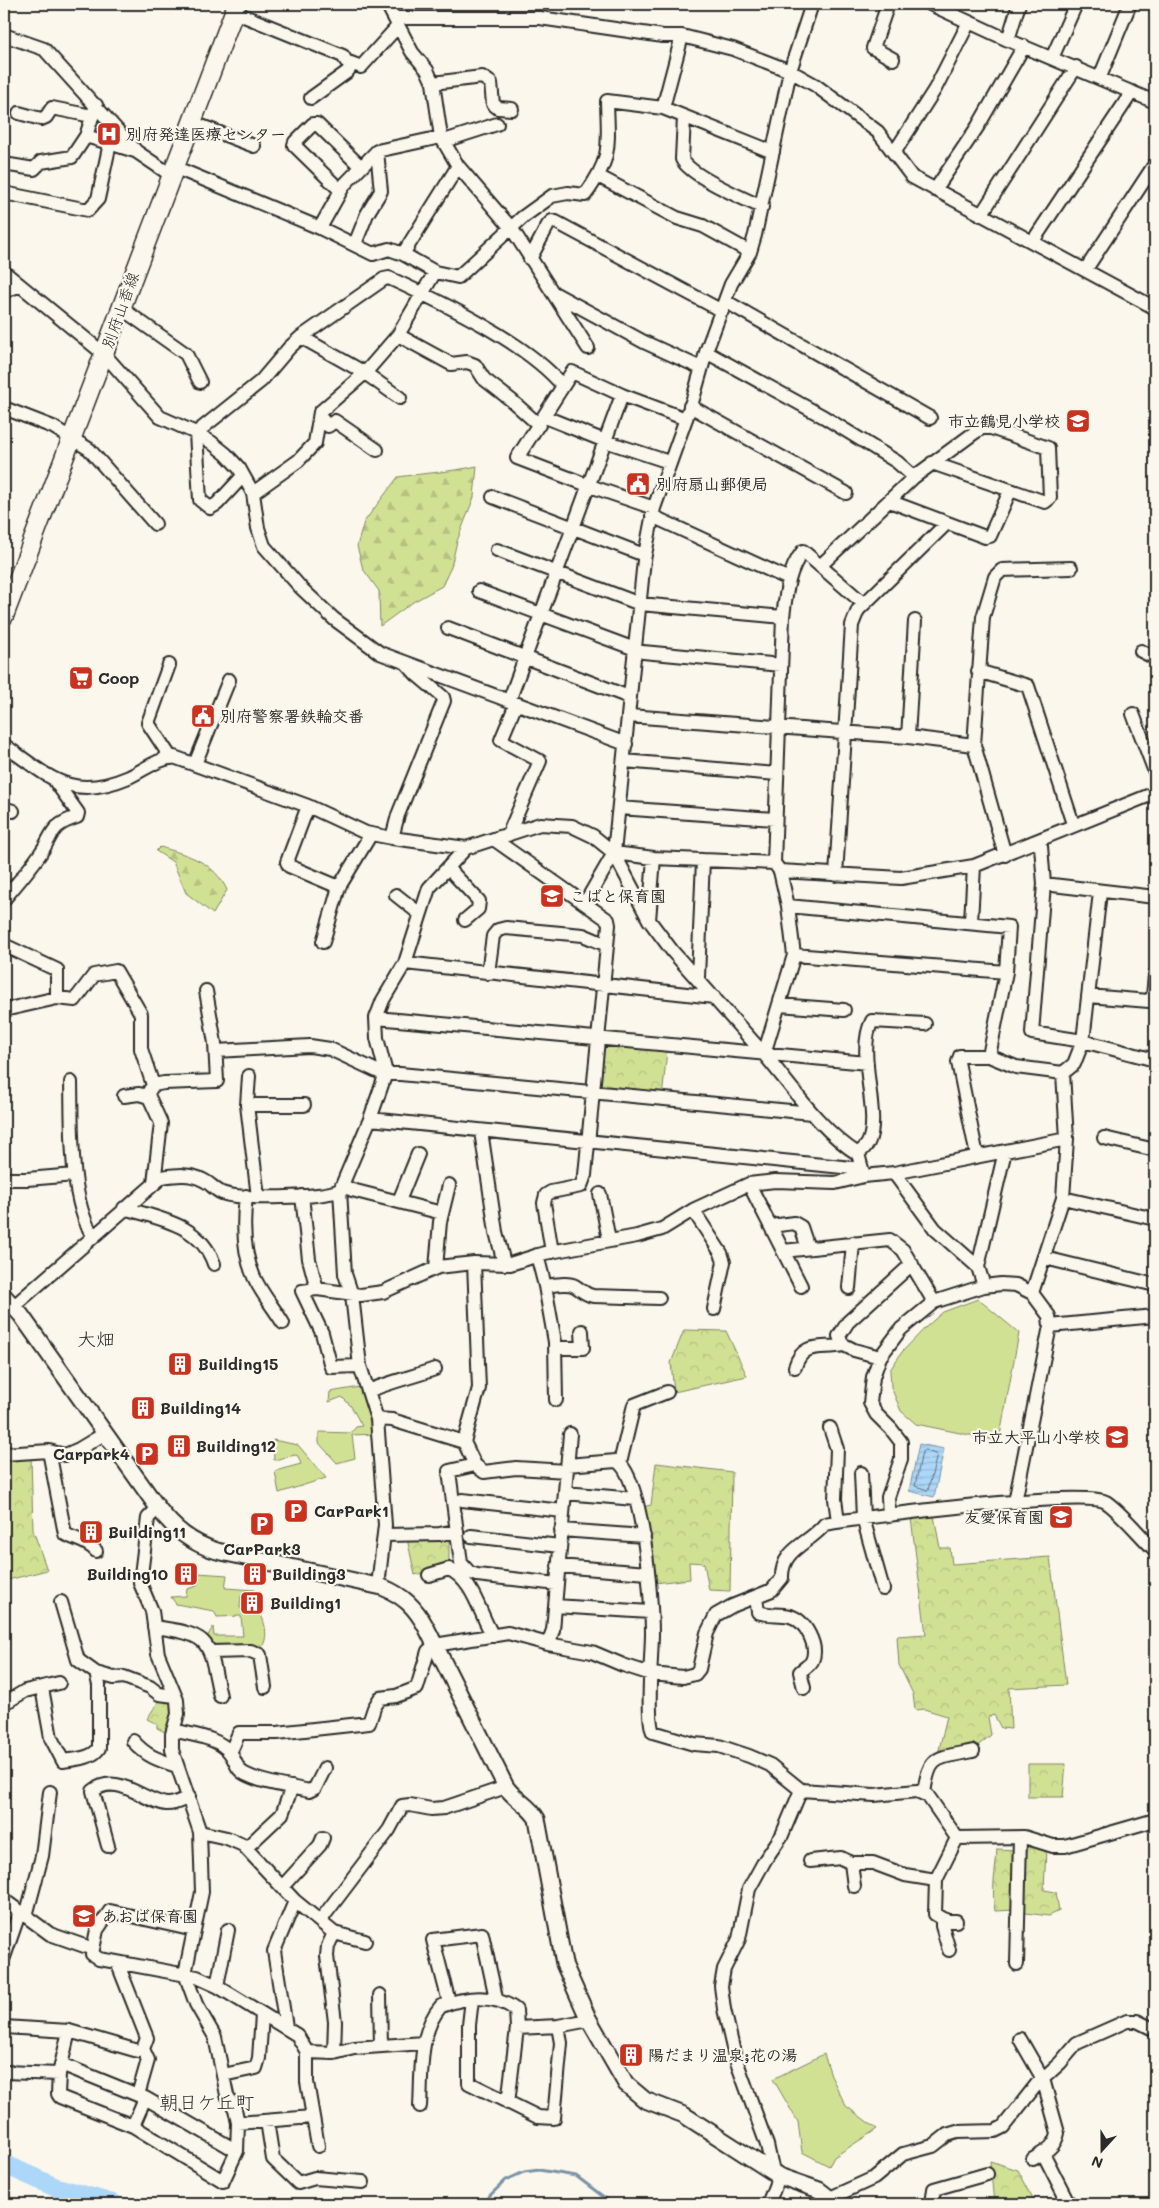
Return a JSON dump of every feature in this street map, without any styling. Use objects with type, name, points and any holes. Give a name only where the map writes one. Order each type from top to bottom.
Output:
[{"type":"main road","name":"別府山香線","points":[[4,616],[235,8]]},
{"type":"street","points":[[387,4],[433,83],[443,139],[458,166],[512,229],[588,348]]},
{"type":"street","points":[[585,903],[614,854],[644,555],[653,512],[688,412],[706,352],[731,284],[750,252],[762,207],[790,71],[812,4]]},
{"type":"street","points":[[888,4],[873,48],[893,59]]},
{"type":"street","points":[[930,4],[1008,40],[1132,92],[1155,98]]},
{"type":"street","points":[[956,16],[961,4]]},
{"type":"street","points":[[1008,40],[1019,4]]},
{"type":"street","points":[[1052,58],[1076,4]]},
{"type":"street","points":[[1100,77],[1130,4]]},
{"type":"street","points":[[235,8],[343,56],[346,61],[361,67],[397,22],[540,18],[663,36],[682,36],[733,49],[790,71],[862,119],[878,132],[912,177],[1086,269],[1155,308]]},
{"type":"street","points":[[894,153],[935,89],[969,22]]},
{"type":"street","points":[[4,35],[44,49],[94,111],[137,152]]},
{"type":"street","points":[[663,108],[682,36]]},
{"type":"street","points":[[935,190],[978,126],[1024,46]]},
{"type":"street","points":[[311,98],[347,72],[354,64]]},
{"type":"street","points":[[981,214],[1076,67]]},
{"type":"street","points":[[433,83],[482,77],[491,83],[493,104],[498,108],[512,109]]},
{"type":"street","points":[[1033,241],[1132,92]]},
{"type":"street","points":[[86,136],[137,152],[173,171],[320,228],[373,254],[389,249],[403,254],[435,272],[458,277],[524,217],[552,196],[568,193],[585,195],[598,176],[608,152],[607,101],[663,108],[773,152]]},
{"type":"street","points":[[20,114],[41,119],[46,117],[52,108],[94,111]]},
{"type":"street","points":[[4,164],[34,169],[41,162],[72,157],[86,136],[94,111]]},
{"type":"street","points":[[684,117],[682,159],[684,165],[713,183],[762,207]]},
{"type":"street","points":[[191,122],[254,146]]},
{"type":"street","points":[[340,190],[294,145],[295,142],[312,124],[317,124],[361,167]]},
{"type":"street","points":[[320,228],[340,190],[377,151],[443,139],[498,124]]},
{"type":"street","points":[[4,193],[88,210],[98,199],[110,143]]},
{"type":"street","points":[[355,244],[381,191],[377,151]]},
{"type":"street","points":[[1086,269],[1155,164]]},
{"type":"street","points":[[403,254],[458,166]]},
{"type":"street","points":[[598,176],[677,218],[703,226],[750,252]]},
{"type":"street","points":[[530,259],[548,225],[552,221],[556,222],[723,306],[930,418]]},
{"type":"street","points":[[4,272],[104,354],[160,417],[196,433],[212,442],[226,454],[253,493],[258,528],[264,546],[302,588],[334,619],[380,653],[626,744]]},
{"type":"street","points":[[253,493],[298,462],[315,442],[320,412],[365,373],[398,335],[435,272]]},
{"type":"street","points":[[196,433],[261,381],[301,337],[384,279],[389,278],[471,320],[524,352],[548,368],[562,385]]},
{"type":"street","points":[[4,292],[20,285]]},
{"type":"street","points":[[552,292],[644,342],[701,368]]},
{"type":"street","points":[[121,308],[186,354],[200,382]]},
{"type":"street","points":[[398,335],[451,364],[467,362],[475,365],[484,379],[542,421],[669,462]]},
{"type":"street","points":[[301,337],[365,373],[400,398]]},
{"type":"street","points":[[706,352],[824,417],[897,462],[914,477]]},
{"type":"street","points":[[789,579],[653,512],[517,458],[572,372],[622,395],[688,412],[846,493]]},
{"type":"street","points":[[508,835],[540,761],[501,740],[524,658],[555,572],[590,486],[622,395]]},
{"type":"street","points":[[4,408],[52,427],[89,449],[155,524]]},
{"type":"street","points":[[320,417],[328,426],[335,421],[377,450]]},
{"type":"street","points":[[820,566],[914,477],[932,463],[982,428],[991,428],[1048,448],[1049,501],[1045,502],[1010,491],[932,463]]},
{"type":"street","points":[[196,433],[200,500],[203,503],[210,508],[217,504],[243,476]]},
{"type":"street","points":[[889,501],[946,524],[986,537],[990,536],[1010,491]]},
{"type":"street","points":[[493,497],[644,555]]},
{"type":"street","points":[[836,875],[852,625],[858,610],[946,524]]},
{"type":"street","points":[[496,550],[640,604],[783,617]]},
{"type":"street","points":[[764,1054],[794,955],[788,906],[777,867],[775,820],[783,617],[789,579],[794,562],[803,551],[864,604]]},
{"type":"street","points":[[1005,855],[974,745],[983,618],[997,573],[1002,570],[1071,568]]},
{"type":"street","points":[[479,591],[634,650],[781,665]]},
{"type":"street","points":[[908,737],[915,622]]},
{"type":"street","points":[[448,628],[629,697]]},
{"type":"street","points":[[1141,650],[1155,658]]},
{"type":"street","points":[[392,838],[398,815],[444,701],[443,697],[416,676],[406,663]]},
{"type":"street","points":[[169,665],[148,723],[171,758]]},
{"type":"street","points":[[978,671],[1028,686],[1073,824]]},
{"type":"street","points":[[194,764],[229,680]]},
{"type":"street","points":[[1133,714],[1155,772]]},
{"type":"street","points":[[629,716],[908,737],[974,745]]},
{"type":"street","points":[[4,745],[64,784],[84,788],[107,786],[164,758],[171,758],[194,764],[308,806],[371,834],[392,838],[466,848],[540,824],[572,826],[593,836],[614,854],[649,920],[673,952],[698,977],[812,1113],[844,1146],[858,1154],[863,1172]]},
{"type":"street","points":[[624,761],[778,774]]},
{"type":"street","points":[[4,899],[41,852],[50,833],[58,826],[77,817],[78,813],[53,778]]},
{"type":"street","points":[[614,854],[777,867],[836,875],[901,878],[974,866],[1005,855],[1073,824],[1155,793]]},
{"type":"street","points":[[308,806],[287,862],[289,866],[340,887]]},
{"type":"street","points":[[619,808],[775,820]]},
{"type":"street","points":[[323,942],[340,887],[371,834]]},
{"type":"street","points":[[495,840],[608,920],[604,986],[592,1093],[590,1142],[584,1183],[581,1186],[551,1192],[546,1195],[544,1203],[552,1252]]},
{"type":"street","points":[[1033,842],[1041,846],[1044,884],[1032,1033],[1083,1041],[1155,1060]]},
{"type":"street","points":[[378,1586],[384,1536],[377,1419],[360,1366],[352,1295],[343,1259],[341,1188],[370,1120],[386,1072],[377,1038],[376,1018],[383,1000],[405,963],[429,888],[466,848]]},
{"type":"street","points":[[649,920],[654,858]]},
{"type":"street","points":[[698,977],[703,860]]},
{"type":"street","points":[[971,922],[974,866]]},
{"type":"street","points":[[448,869],[479,901],[478,909],[465,920]]},
{"type":"street","points":[[1044,884],[1155,897]]},
{"type":"street","points":[[977,1156],[958,1062],[960,1056],[989,1056],[1016,1067],[1063,1073],[1074,1064],[1083,1041],[1100,892]]},
{"type":"street","points":[[396,895],[420,914]]},
{"type":"street","points":[[788,906],[1010,927],[1006,972],[989,1056]]},
{"type":"street","points":[[488,973],[493,936],[498,930],[506,928],[582,935],[607,945]]},
{"type":"street","points":[[4,945],[57,970],[57,998]]},
{"type":"street","points":[[794,955],[1006,972]]},
{"type":"street","points":[[405,963],[714,997]]},
{"type":"street","points":[[4,1010],[57,998],[75,1000],[94,975],[116,971],[141,1014],[141,1050],[153,1085]]},
{"type":"street","points":[[1088,996],[1149,1001],[1154,996],[1155,975]]},
{"type":"street","points":[[146,1096],[153,1085],[217,1081],[216,1051],[206,991]]},
{"type":"street","points":[[779,1004],[844,1010]]},
{"type":"street","points":[[376,1018],[867,1063]]},
{"type":"street","points":[[858,1154],[868,1143],[871,1125],[867,1063],[869,1028],[872,1021],[925,1024]]},
{"type":"street","points":[[216,1051],[310,1046],[330,1049],[379,1072],[812,1113]]},
{"type":"street","points":[[1032,1293],[1045,1258],[1063,1198],[1067,1139],[1063,1073]]},
{"type":"street","points":[[249,1076],[247,1105],[252,1197],[244,1218],[249,1264],[254,1278],[283,1323]]},
{"type":"street","points":[[71,1082],[75,1175],[87,1227],[93,1236]]},
{"type":"street","points":[[124,1096],[139,1094],[149,1097],[161,1123],[154,1183]]},
{"type":"street","points":[[247,1105],[304,1105]]},
{"type":"street","points":[[370,1120],[863,1172],[894,1173],[1067,1139]]},
{"type":"street","points":[[481,1131],[496,1232],[504,1263]]},
{"type":"street","points":[[1104,1138],[1155,1150]]},
{"type":"street","points":[[978,1267],[1005,1151]]},
{"type":"street","points":[[399,1201],[418,1154]]},
{"type":"street","points":[[360,1366],[331,1367],[322,1334],[302,1292],[317,1290],[352,1295],[383,1292],[436,1268],[474,1264],[510,1264],[552,1252],[637,1236],[662,1229],[693,1210],[749,1184],[775,1181],[835,1183],[863,1172]]},
{"type":"street","points":[[894,1173],[936,1229],[978,1267],[984,1286]]},
{"type":"street","points":[[442,1213],[341,1188],[333,1193],[252,1197],[222,1193],[202,1179],[184,1174],[162,1177],[93,1236],[9,1301],[158,1508],[180,1532],[206,1548],[378,1586],[399,1594],[412,1605],[435,1645],[506,1787],[514,1798],[531,1810],[537,1819],[561,1956],[589,2020],[613,2064],[632,2091],[645,2100],[691,2118],[776,2174],[819,2190],[834,2201],[874,2178],[903,2154],[932,2146],[947,2135],[957,2132],[995,2131],[1003,2128],[1043,2079],[1077,2043],[1127,2021],[1137,2021],[1155,2030]]},
{"type":"street","points":[[4,1179],[75,1175]]},
{"type":"street","points":[[749,1184],[801,1286]]},
{"type":"street","points":[[436,1268],[442,1213],[449,1185]]},
{"type":"street","points":[[600,1194],[608,1240]]},
{"type":"street","points":[[302,1196],[309,1260],[317,1290]]},
{"type":"street","points":[[1063,1198],[1155,1219]]},
{"type":"street","points":[[124,1208],[152,1214],[178,1225],[209,1249],[214,1264]]},
{"type":"street","points":[[693,1210],[721,1252],[724,1262],[714,1310]]},
{"type":"street","points":[[771,1226],[794,1223],[800,1227],[808,1248]]},
{"type":"street","points":[[783,1251],[890,1240],[903,1250],[934,1302]]},
{"type":"street","points":[[849,1288],[853,1243]]},
{"type":"street","points":[[537,1256],[546,1286],[555,1348],[556,1400]]},
{"type":"street","points":[[1045,1258],[1155,1285]]},
{"type":"street","points":[[474,1264],[479,1388],[464,1442],[474,1465],[484,1472],[516,1468],[567,1468],[611,1461],[620,1463],[630,1478],[644,1536],[648,1573],[653,1732],[694,1744],[719,1746],[749,1756],[770,1765],[801,1790],[874,1796],[907,1790],[918,1791],[924,1794],[957,1838]]},
{"type":"street","points":[[844,1345],[839,1336],[848,1322],[912,1264]]},
{"type":"street","points":[[546,1286],[568,1284],[574,1286],[583,1294],[593,1296],[659,1298]]},
{"type":"street","points":[[889,1516],[888,1498],[901,1459],[901,1442],[891,1428],[876,1414],[870,1403],[873,1378],[880,1358],[901,1329],[934,1302],[984,1286],[1016,1285],[1032,1293],[1048,1316],[1050,1326],[1015,1502]]},
{"type":"street","points":[[1050,1326],[1155,1316]]},
{"type":"street","points":[[555,1348],[583,1348],[582,1332]]},
{"type":"street","points":[[795,1367],[800,1354],[807,1349],[844,1345],[880,1358]]},
{"type":"street","points":[[368,1391],[401,1378],[435,1369]]},
{"type":"street","points":[[620,1463],[634,1405],[667,1392]]},
{"type":"street","points":[[377,1419],[392,1420],[464,1442]]},
{"type":"street","points":[[830,1428],[837,1450],[836,1498],[838,1522]]},
{"type":"street","points":[[4,1454],[49,1451],[65,1454],[87,1445],[104,1434]]},
{"type":"street","points":[[548,1644],[553,1630],[570,1434]]},
{"type":"street","points":[[49,1451],[65,1534],[90,1544],[96,1550]]},
{"type":"street","points":[[474,1465],[449,1471],[458,1551],[462,1563],[469,1572],[477,1576],[557,1584]]},
{"type":"street","points":[[861,1473],[863,1518],[883,1588]]},
{"type":"street","points":[[565,1493],[635,1498]]},
{"type":"street","points":[[230,1753],[239,1733],[250,1736],[369,1723],[380,1698],[396,1696],[417,1688],[428,1651],[435,1645],[508,1633],[548,1644],[592,1652],[651,1674],[683,1677],[695,1674],[703,1661],[707,1633],[716,1615],[732,1606],[772,1590],[782,1578],[782,1567],[786,1557],[816,1535],[825,1524],[863,1518],[1015,1502],[1086,1498],[1106,1502],[1155,1550]]},
{"type":"street","points":[[462,1500],[563,1511]]},
{"type":"street","points":[[69,2031],[60,2069],[58,2094],[60,2097],[133,2126],[223,2181],[238,2151],[238,2123],[227,2095],[215,2037],[196,2004],[185,1974],[202,1892],[200,1832],[172,1750],[173,1730],[178,1714],[175,1696],[158,1654],[149,1599],[140,1579],[148,1518],[158,1508]]},
{"type":"street","points":[[562,1530],[644,1536]]},
{"type":"street","points":[[384,1536],[440,1534],[457,1531]]},
{"type":"street","points":[[471,1536],[560,1546]]},
{"type":"street","points":[[558,1566],[648,1573]]},
{"type":"street","points":[[429,1575],[449,1569],[459,1574],[467,1583],[482,1618],[493,1636]]},
{"type":"street","points":[[756,1597],[758,1612],[791,1616],[798,1619],[807,1629],[813,1657],[811,1663],[800,1672],[804,1688]]},
{"type":"street","points":[[61,1602],[78,1660],[96,1673],[114,1678],[124,1677],[150,1687],[159,1694],[175,1696]]},
{"type":"street","points":[[555,1606],[650,1612]]},
{"type":"street","points":[[154,1627],[177,1630],[204,1640],[210,1652],[220,1696]]},
{"type":"street","points":[[210,1652],[243,1651],[260,1654],[265,1686]]},
{"type":"street","points":[[42,1688],[51,1738],[63,1761],[86,1757],[96,1753],[98,1748],[99,1684],[96,1673]]},
{"type":"street","points":[[4,1700],[25,1691],[59,1683]]},
{"type":"street","points":[[173,1730],[220,1744],[230,1753],[238,1768],[244,1774],[292,1787],[309,1791],[315,1788],[325,1768]]},
{"type":"street","points":[[133,1741],[143,1752],[154,1759],[176,1766]]},
{"type":"street","points":[[924,1794],[930,1765],[937,1759],[973,1751]]},
{"type":"street","points":[[108,1846],[93,1791],[98,1787],[108,1785],[127,1788],[165,1804],[173,1804],[188,1797]]},
{"type":"street","points":[[246,1848],[282,1814],[292,1787]]},
{"type":"street","points":[[320,1921],[389,1830],[402,1806],[410,1805],[431,1809],[444,1808],[506,1787]]},
{"type":"street","points":[[768,2204],[776,2174],[735,2057],[721,1986],[724,1969],[739,1939],[749,1889],[782,1835],[801,1790]]},
{"type":"street","points":[[4,1957],[23,1914],[42,1856],[50,1792]]},
{"type":"street","points":[[957,1838],[1020,1837],[1032,1838],[1053,1846],[1065,1846],[1155,1820]]},
{"type":"street","points":[[200,1832],[227,1838],[246,1848],[295,1901],[334,1933],[365,1941]]},
{"type":"street","points":[[1017,1964],[1020,1837]]},
{"type":"street","points":[[283,1886],[320,1845],[323,1838]]},
{"type":"street","points":[[956,1921],[934,1914],[936,1880],[957,1838]]},
{"type":"street","points":[[810,1861],[841,1858],[851,1863],[872,1863],[905,1875],[936,1880]]},
{"type":"street","points":[[851,1863],[854,1886]]},
{"type":"street","points":[[4,1900],[50,1934],[93,1949]]},
{"type":"street","points":[[286,2027],[274,1951],[295,1901]]},
{"type":"street","points":[[194,1930],[110,1911],[97,1930],[92,1954],[98,1958],[185,1974],[217,1986],[297,2035],[307,2052],[307,2082],[318,2146]]},
{"type":"street","points":[[942,1918],[942,1926],[949,1950]]},
{"type":"street","points":[[217,1986],[228,1930]]},
{"type":"street","points":[[334,1933],[328,1946],[327,1956],[335,2022],[334,2053]]},
{"type":"street","points":[[449,2002],[433,1940],[482,1934],[496,1998]]},
{"type":"street","points":[[117,1962],[147,2038],[143,2049],[148,2060],[133,2126]]},
{"type":"street","points":[[380,1995],[382,2046]]},
{"type":"street","points":[[420,2106],[424,2043],[434,2015],[441,2006],[449,2002],[496,1998],[516,2010],[517,2028],[508,2103]]},
{"type":"street","points":[[472,1999],[469,2025],[469,2083],[538,2117],[554,2118],[561,2043],[558,2026]]},
{"type":"street","points":[[223,2075],[252,2071],[256,2068],[259,2058],[262,2015]]},
{"type":"street","points":[[517,2028],[558,2026],[589,2020]]},
{"type":"street","points":[[4,2027],[69,2031],[138,2051],[143,2049]]},
{"type":"street","points":[[1020,2039],[1043,2079],[1058,2133],[1057,2140],[1051,2148],[1038,2156],[1069,2204]]},
{"type":"street","points":[[307,2052],[334,2053],[354,2048],[424,2043]]},
{"type":"street","points":[[4,2072],[60,2069],[141,2097],[238,2151]]},
{"type":"street","points":[[238,2123],[312,2117]]},
{"type":"street","points":[[267,2121],[273,2159],[298,2183],[315,2178],[362,2182]]},
{"type":"street","points":[[932,2204],[934,2189],[987,2174]]},
{"type":"green space","points":[[477,466],[474,497],[457,541],[451,567],[442,586],[413,602],[380,626],[379,591],[363,569],[357,546],[364,522],[398,477]]},
{"type":"green space","points":[[160,847],[199,861],[208,866],[222,880],[227,890],[213,914],[186,893],[173,862],[156,851]]},
{"type":"green space","points":[[600,1042],[667,1050],[662,1098],[595,1091]]},
{"type":"green space","points":[[978,1299],[1019,1333],[999,1441],[916,1424],[901,1411],[891,1387],[890,1370],[902,1352],[926,1327],[943,1312]]},
{"type":"green space","points":[[684,1330],[726,1331],[747,1376],[674,1392],[671,1363]]},
{"type":"green space","points":[[360,1387],[370,1412],[375,1434],[352,1435],[355,1458],[337,1463],[319,1443],[319,1432],[351,1433],[356,1427],[362,1426],[351,1406],[342,1397],[329,1402],[330,1392]]},
{"type":"green space","points":[[273,1440],[298,1445],[326,1478],[279,1493],[275,1471],[301,1464],[298,1456],[295,1455],[274,1460]]},
{"type":"green space","points":[[31,1457],[33,1530],[47,1570],[4,1581],[4,1459]]},
{"type":"green space","points":[[656,1463],[732,1472],[730,1591],[709,1590],[704,1563],[689,1562],[690,1579],[654,1583],[652,1547],[643,1507],[651,1505]]},
{"type":"green space","points":[[934,1516],[940,1548],[950,1548],[952,1564],[1050,1557],[1066,1685],[1009,1688],[1011,1729],[1001,1728],[994,1715],[988,1717],[991,1735],[975,1748],[938,1754],[947,1716],[924,1709],[915,1710],[913,1694],[899,1665],[897,1636],[926,1634],[911,1518]]},
{"type":"green space","points":[[449,1534],[449,1565],[415,1575],[408,1543],[409,1539]]},
{"type":"green space","points":[[198,1573],[227,1575],[225,1588],[255,1590],[254,1595],[241,1596],[240,1608],[257,1609],[260,1612],[266,1631],[263,1645],[217,1649],[207,1637],[213,1627],[214,1636],[243,1636],[241,1616],[217,1617],[214,1611],[176,1604],[171,1597],[186,1596],[187,1589],[197,1586]]},
{"type":"green space","points":[[160,1699],[172,1702],[175,1712],[167,1733],[157,1728],[157,1724],[147,1719]]},
{"type":"green space","points":[[1028,1764],[1066,1764],[1063,1797],[1028,1797]]},
{"type":"green space","points":[[1025,1842],[1046,1849],[1044,1890],[1056,1892],[1059,1911],[1049,1916],[1026,1913],[1023,1909]]},
{"type":"green space","points":[[997,1849],[1015,1850],[1015,1910],[995,1911],[994,1888]]},
{"type":"green space","points":[[824,2054],[832,2078],[846,2106],[877,2129],[834,2157],[829,2166],[802,2152],[798,2122],[773,2079]]},
{"type":"green space","points":[[990,2161],[1018,2170],[1036,2204],[994,2204]]},
{"type":"water","points":[[919,1444],[944,1449],[934,1497],[909,1491]]},
{"type":"waterway","points":[[4,2164],[55,2187],[114,2204]]},
{"type":"waterway","points":[[481,2204],[506,2180],[524,2172],[539,2170],[576,2176],[613,2204]]},
{"type":"waterway","points":[[681,2204],[705,2204]]},
{"type":"place","name":"別府発達医療センター","points":[[109,134]]},
{"type":"place","name":"市立鶴見小学校","points":[[1078,421]]},
{"type":"place","name":"別府扇山郵便局","points":[[638,484]]},
{"type":"place","name":"Coop","points":[[81,678]]},
{"type":"place","name":"別府警察署鉄輪交番","points":[[203,716]]},
{"type":"place","name":"こばと保育園","points":[[552,896]]},
{"type":"place","name":"Building15","points":[[180,1364]]},
{"type":"place","name":"Building14","points":[[143,1408]]},
{"type":"place","name":"市立大平山小学校","points":[[1117,1437]]},
{"type":"place","name":"Building12","points":[[179,1446]]},
{"type":"place","name":"Carpark4","points":[[147,1454]]},
{"type":"place","name":"CarPark1","points":[[296,1511]]},
{"type":"place","name":"友愛保育園","points":[[1061,1517]]},
{"type":"place","name":"CarPark3","points":[[262,1524]]},
{"type":"place","name":"Building11","points":[[91,1532]]},
{"type":"place","name":"Building10","points":[[186,1574]]},
{"type":"place","name":"Building3","points":[[255,1574]]},
{"type":"place","name":"Building1","points":[[252,1603]]},
{"type":"place","name":"あおば保育園","points":[[84,1916]]},
{"type":"place","name":"陽だまり温泉;花の湯","points":[[631,2055]]},
{"type":"district","name":"大畑","points":[[96,1339]]},
{"type":"district","name":"朝日ケ丘町","points":[[207,2102]]}]
